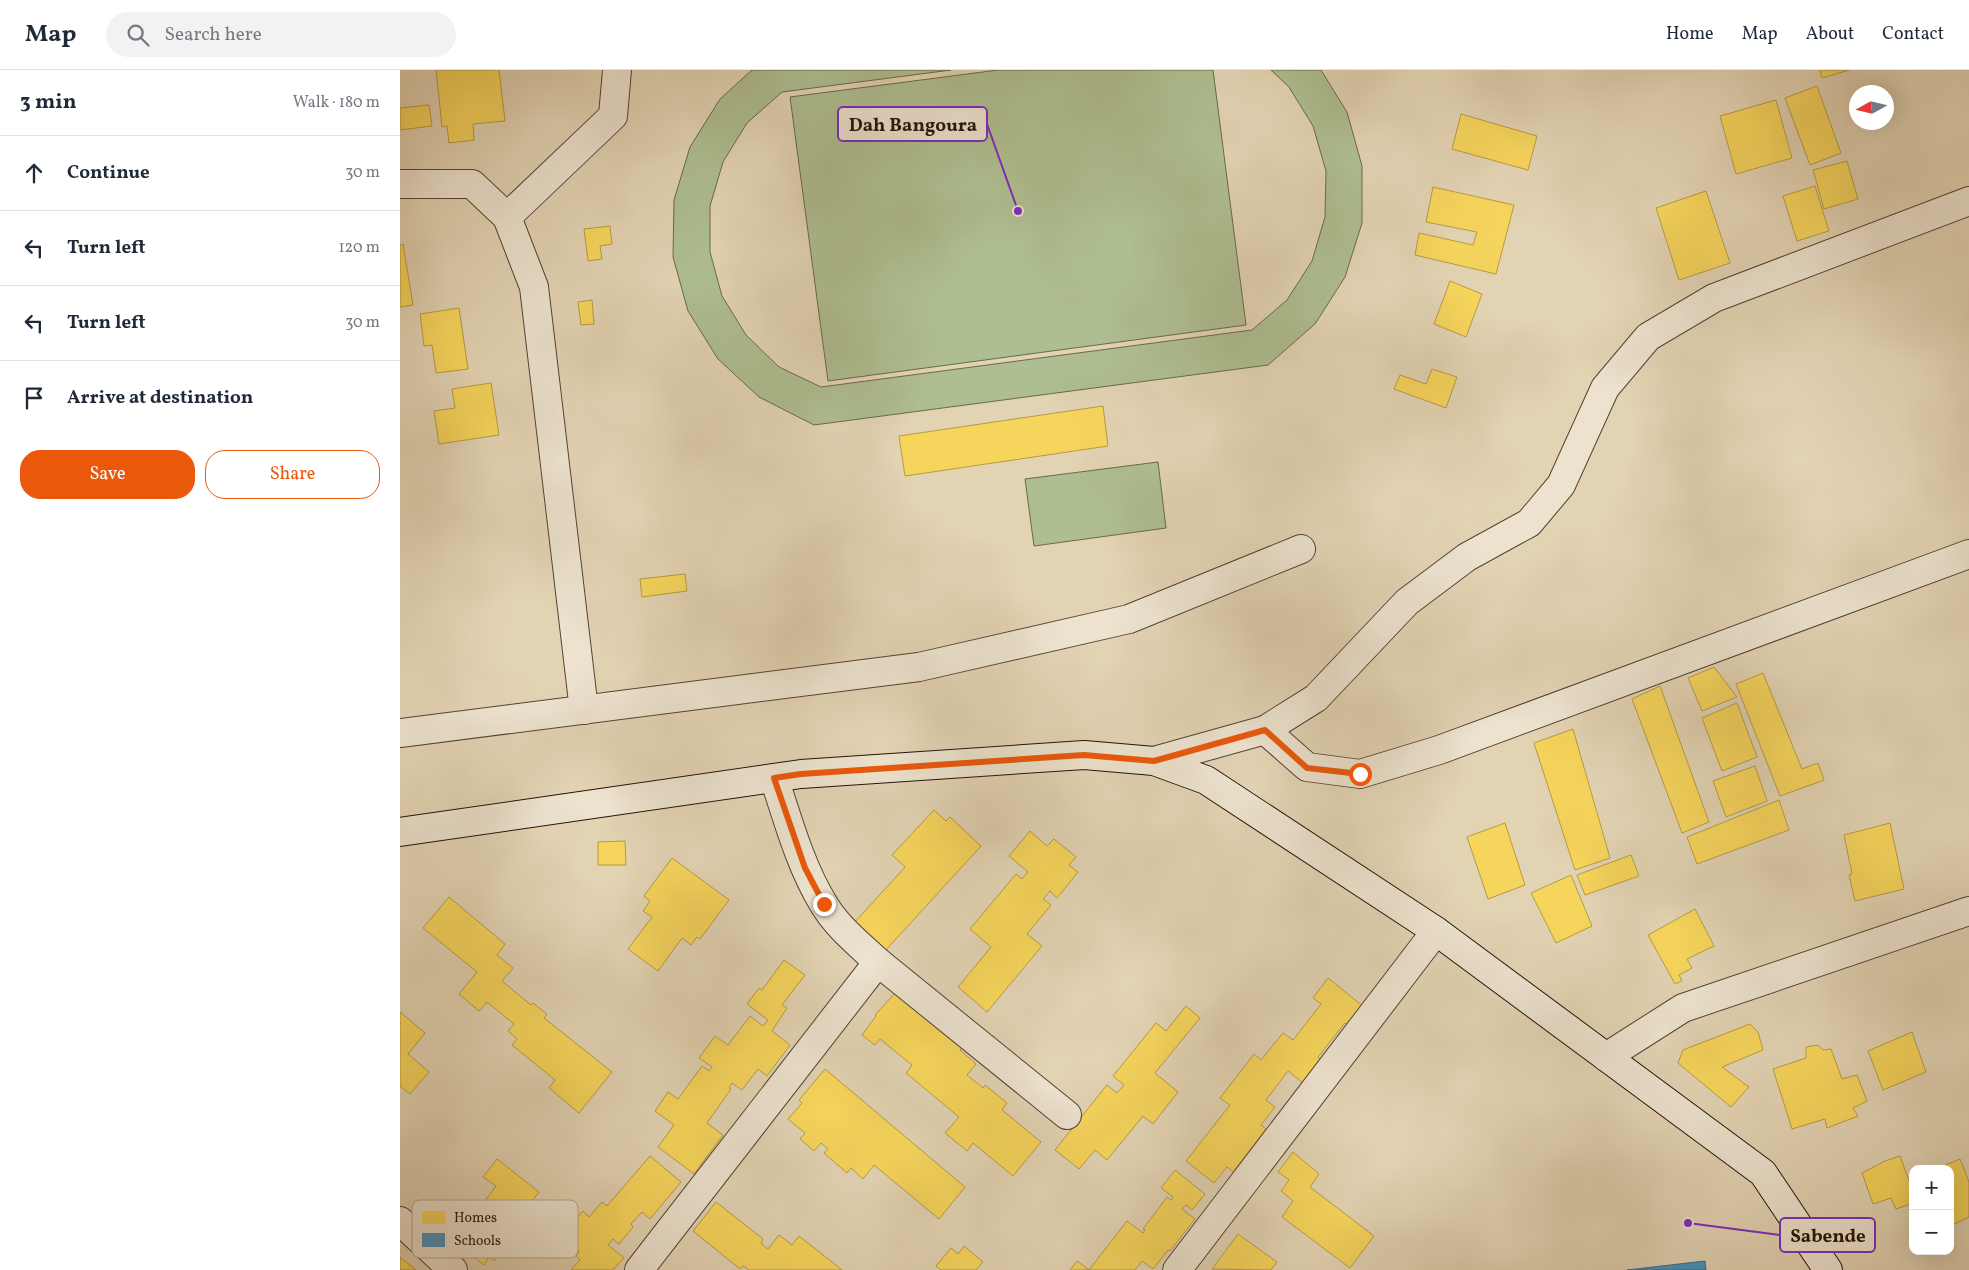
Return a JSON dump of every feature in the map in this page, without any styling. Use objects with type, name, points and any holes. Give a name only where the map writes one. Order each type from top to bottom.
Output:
[{"type":"street","points":[[507,217],[613,116],[617,70]]},
{"type":"street","points":[[400,184],[472,184],[507,217],[534,287],[584,710]]},
{"type":"street","points":[[1154,761],[1265,730],[1316,698],[1407,602],[1467,557],[1529,523],[1562,485],[1605,388],[1648,337],[1714,298],[1969,201]]},
{"type":"street","points":[[400,733],[919,667],[1129,619],[1301,549]]},
{"type":"street","points":[[1265,730],[1307,768],[1360,774],[1439,750],[1969,554]]},
{"type":"street","points":[[400,832],[801,774],[1084,755],[1154,761],[1206,780],[1436,931],[1763,1173],[1828,1270]]},
{"type":"street","points":[[774,778],[805,868],[824,904],[847,934],[878,962],[1067,1115]]},
{"type":"street","points":[[1606,1057],[1683,1008],[1969,910]]},
{"type":"street","points":[[1177,1270],[1436,931]]},
{"type":"street","points":[[639,1270],[878,962]]},
{"type":"street","points":[[400,1221],[412,1232]]},
{"type":"street","points":[[440,1258],[453,1270]]},
{"type":"green space","points":[[752,70],[951,70],[782,92],[747,123],[723,162],[710,206],[710,252],[722,296],[746,335],[779,367],[821,387],[1252,330],[1287,300],[1312,261],[1325,217],[1326,171],[1313,126],[1289,87],[1271,70],[1321,70],[1347,112],[1362,166],[1362,223],[1345,277],[1315,324],[1268,365],[814,425],[759,397],[718,359],[688,311],[673,257],[674,200],[690,147],[720,99]]},
{"type":"green space","points":[[998,70],[1213,70],[1246,325],[828,381],[790,97]]},
{"type":"green space","points":[[1158,462],[1166,528],[1034,546],[1025,479]]},
{"type":"building: Homes","points":[[436,70],[499,70],[505,121],[473,124],[474,140],[449,143],[447,126],[442,127]]},
{"type":"building: Homes","points":[[1820,70],[1849,70],[1822,78]]},
{"type":"building: Homes","points":[[1817,86],[1841,153],[1810,165],[1785,98]]},
{"type":"building: Homes","points":[[1776,100],[1792,158],[1736,174],[1720,116]]},
{"type":"building: Homes","points":[[429,105],[432,126],[400,130],[400,108]]},
{"type":"building: Homes","points":[[1461,114],[1537,136],[1528,170],[1452,149]]},
{"type":"building: Homes","points":[[1847,161],[1858,199],[1824,209],[1813,170]]},
{"type":"building: Homes","points":[[1815,186],[1829,231],[1797,241],[1783,196]]},
{"type":"building: Homes","points":[[1433,187],[1514,205],[1496,274],[1415,255],[1419,233],[1473,245],[1477,232],[1426,222]]},
{"type":"building: Homes","points":[[1706,191],[1730,263],[1679,280],[1656,208]]},
{"type":"building: Homes","points":[[610,226],[612,244],[600,246],[602,259],[588,261],[584,229]]},
{"type":"building: Homes","points":[[403,244],[413,305],[400,307],[400,245]]},
{"type":"building: Homes","points":[[1450,281],[1482,294],[1466,337],[1434,324]]},
{"type":"building: Homes","points":[[592,300],[594,324],[581,325],[578,302]]},
{"type":"building: Homes","points":[[459,308],[468,369],[436,373],[432,345],[424,346],[420,314]]},
{"type":"building: Homes","points":[[1432,369],[1457,377],[1446,408],[1394,389],[1400,375],[1426,384]]},
{"type":"building: Homes","points":[[491,383],[499,435],[439,444],[434,411],[455,408],[452,389]]},
{"type":"building: Homes","points":[[1103,406],[1108,446],[905,476],[899,436]]},
{"type":"building: Homes","points":[[685,574],[687,591],[642,597],[640,579]]},
{"type":"building: Homes","points":[[1714,667],[1737,697],[1702,711],[1688,678]]},
{"type":"building: Homes","points":[[1763,673],[1802,769],[1818,763],[1824,780],[1780,796],[1736,684]]},
{"type":"building: Homes","points":[[1660,686],[1709,822],[1682,833],[1632,699]]},
{"type":"building: Homes","points":[[1737,703],[1757,757],[1722,771],[1702,718]]},
{"type":"building: Homes","points":[[1573,729],[1610,858],[1575,870],[1534,743]]},
{"type":"building: Homes","points":[[1755,766],[1767,801],[1726,817],[1713,781]]},
{"type":"building: Homes","points":[[1779,800],[1789,830],[1697,864],[1687,837]]},
{"type":"building: Homes","points":[[934,810],[946,821],[950,817],[981,846],[885,951],[854,923],[905,867],[892,855]]},
{"type":"building: Homes","points":[[1505,823],[1525,885],[1488,899],[1467,837]]},
{"type":"building: Homes","points":[[1890,823],[1904,889],[1855,901],[1849,875],[1852,874],[1844,835]]},
{"type":"building: Homes","points":[[1030,831],[1047,846],[1054,839],[1076,857],[1069,865],[1078,872],[1057,898],[1050,891],[1043,899],[1051,905],[1027,934],[1042,946],[987,1012],[958,987],[991,947],[970,929],[1016,874],[1022,879],[1028,872],[1009,856]]},
{"type":"building: Homes","points":[[625,841],[626,865],[598,865],[598,842]]},
{"type":"building: Homes","points":[[1631,855],[1639,876],[1585,895],[1577,875]]},
{"type":"building: Homes","points":[[672,858],[729,900],[700,939],[697,937],[691,945],[682,938],[658,971],[628,949],[652,917],[643,911],[650,901],[644,896]]},
{"type":"building: Homes","points":[[1571,875],[1592,926],[1556,943],[1531,893]]},
{"type":"building: Homes","points":[[449,897],[505,944],[497,955],[513,968],[502,981],[531,1005],[533,1003],[547,1014],[544,1018],[612,1072],[579,1113],[549,1088],[555,1080],[512,1045],[517,1039],[508,1031],[514,1024],[487,1002],[479,1011],[459,994],[477,972],[423,928]]},
{"type":"building: Homes","points":[[1695,909],[1714,946],[1687,959],[1692,968],[1679,975],[1682,981],[1675,984],[1648,935]]},
{"type":"building: Homes","points":[[784,960],[805,975],[782,1005],[787,1008],[772,1031],[790,1045],[767,1076],[758,1069],[742,1090],[732,1083],[729,1088],[731,1089],[707,1123],[723,1135],[694,1174],[658,1147],[674,1125],[655,1111],[668,1092],[678,1099],[702,1066],[709,1071],[712,1067],[699,1058],[715,1036],[728,1045],[750,1016],[763,1026],[768,1020],[747,1004],[759,988],[762,990]]},
{"type":"building: Homes","points":[[1328,978],[1365,1008],[1350,1027],[1345,1023],[1318,1057],[1321,1060],[1303,1083],[1288,1071],[1266,1100],[1275,1107],[1261,1125],[1266,1129],[1233,1172],[1227,1167],[1214,1183],[1186,1161],[1230,1105],[1220,1098],[1254,1054],[1261,1060],[1283,1033],[1293,1040],[1321,1004],[1313,998]]},
{"type":"building: Homes","points":[[897,991],[963,1046],[960,1050],[976,1064],[967,1075],[983,1088],[985,1085],[1007,1103],[1002,1110],[1041,1142],[1013,1176],[973,1143],[967,1151],[945,1133],[959,1117],[906,1073],[912,1065],[880,1039],[875,1045],[862,1035],[875,1015]]},
{"type":"building: Homes","points":[[1186,1006],[1200,1018],[1155,1073],[1178,1092],[1153,1124],[1143,1116],[1107,1160],[1095,1150],[1079,1169],[1055,1150],[1107,1085],[1117,1093],[1124,1085],[1113,1076],[1156,1023],[1166,1031]]},
{"type":"building: Homes","points":[[400,1012],[425,1033],[408,1054],[429,1072],[410,1094],[400,1086]]},
{"type":"building: Homes","points":[[1750,1024],[1758,1032],[1763,1050],[1722,1067],[1749,1087],[1731,1107],[1678,1063],[1683,1050]]},
{"type":"building: Homes","points":[[1912,1032],[1926,1072],[1883,1090],[1868,1051]]},
{"type":"building: Homes","points":[[1818,1045],[1823,1050],[1831,1049],[1842,1079],[1857,1075],[1867,1101],[1853,1108],[1858,1116],[1827,1128],[1825,1119],[1792,1129],[1773,1069],[1806,1058],[1806,1047]]},
{"type":"building: Homes","points":[[825,1069],[965,1187],[939,1219],[874,1165],[863,1179],[851,1168],[847,1173],[824,1153],[828,1149],[821,1143],[814,1151],[800,1139],[805,1133],[788,1119],[802,1103],[799,1100]]},
{"type":"building: Homes","points":[[1293,1152],[1319,1174],[1310,1187],[1374,1236],[1350,1268],[1282,1217],[1293,1201],[1281,1191],[1289,1180],[1278,1172]]},
{"type":"building: Homes","points":[[650,1156],[681,1182],[650,1219],[642,1212],[631,1224],[633,1227],[619,1244],[613,1239],[608,1245],[624,1258],[613,1270],[571,1270],[580,1260],[578,1258],[578,1217],[583,1211],[589,1217],[602,1202],[607,1206]]},
{"type":"building: Homes","points":[[1900,1156],[1909,1181],[1909,1204],[1896,1209],[1891,1198],[1873,1204],[1862,1173],[1885,1161]]},
{"type":"building: Homes","points":[[497,1159],[539,1192],[533,1200],[486,1200],[496,1186],[483,1177]]},
{"type":"building: Homes","points":[[1960,1159],[1969,1182],[1969,1217],[1954,1224],[1954,1165],[1946,1165]]},
{"type":"building: Homes","points":[[1175,1170],[1205,1194],[1192,1210],[1186,1205],[1182,1209],[1195,1219],[1153,1269],[1142,1261],[1135,1270],[1089,1270],[1127,1221],[1143,1233],[1145,1230],[1143,1229],[1167,1197],[1171,1200],[1173,1197],[1161,1188]]},
{"type":"building: Homes","points":[[716,1202],[763,1239],[761,1243],[768,1249],[779,1235],[792,1245],[799,1236],[842,1270],[749,1270],[743,1266],[740,1269],[693,1231]]},
{"type":"building: Homes","points":[[1238,1234],[1277,1262],[1271,1270],[1212,1269]]},
{"type":"building: Homes","points":[[964,1246],[983,1262],[976,1270],[941,1270],[936,1266],[951,1248],[958,1254]]},
{"type":"building: Homes","points":[[400,1257],[416,1270],[400,1270]]},
{"type":"building: Homes","points":[[475,1258],[488,1258],[484,1265]]},
{"type":"building: Homes","points":[[1077,1261],[1089,1270],[1070,1270]]},
{"type":"building: Schools","points":[[1705,1261],[1706,1270],[1627,1270]]},
{"type":"place","name":"Dah Bangoura","points":[[1018,211]]},
{"type":"place","name":"Sabende","points":[[1688,1223]]},
{"type":"route","points":[[824,904],[805,868],[774,778],[801,774],[1084,755],[1154,761],[1265,730],[1307,768],[1360,774]]}]
